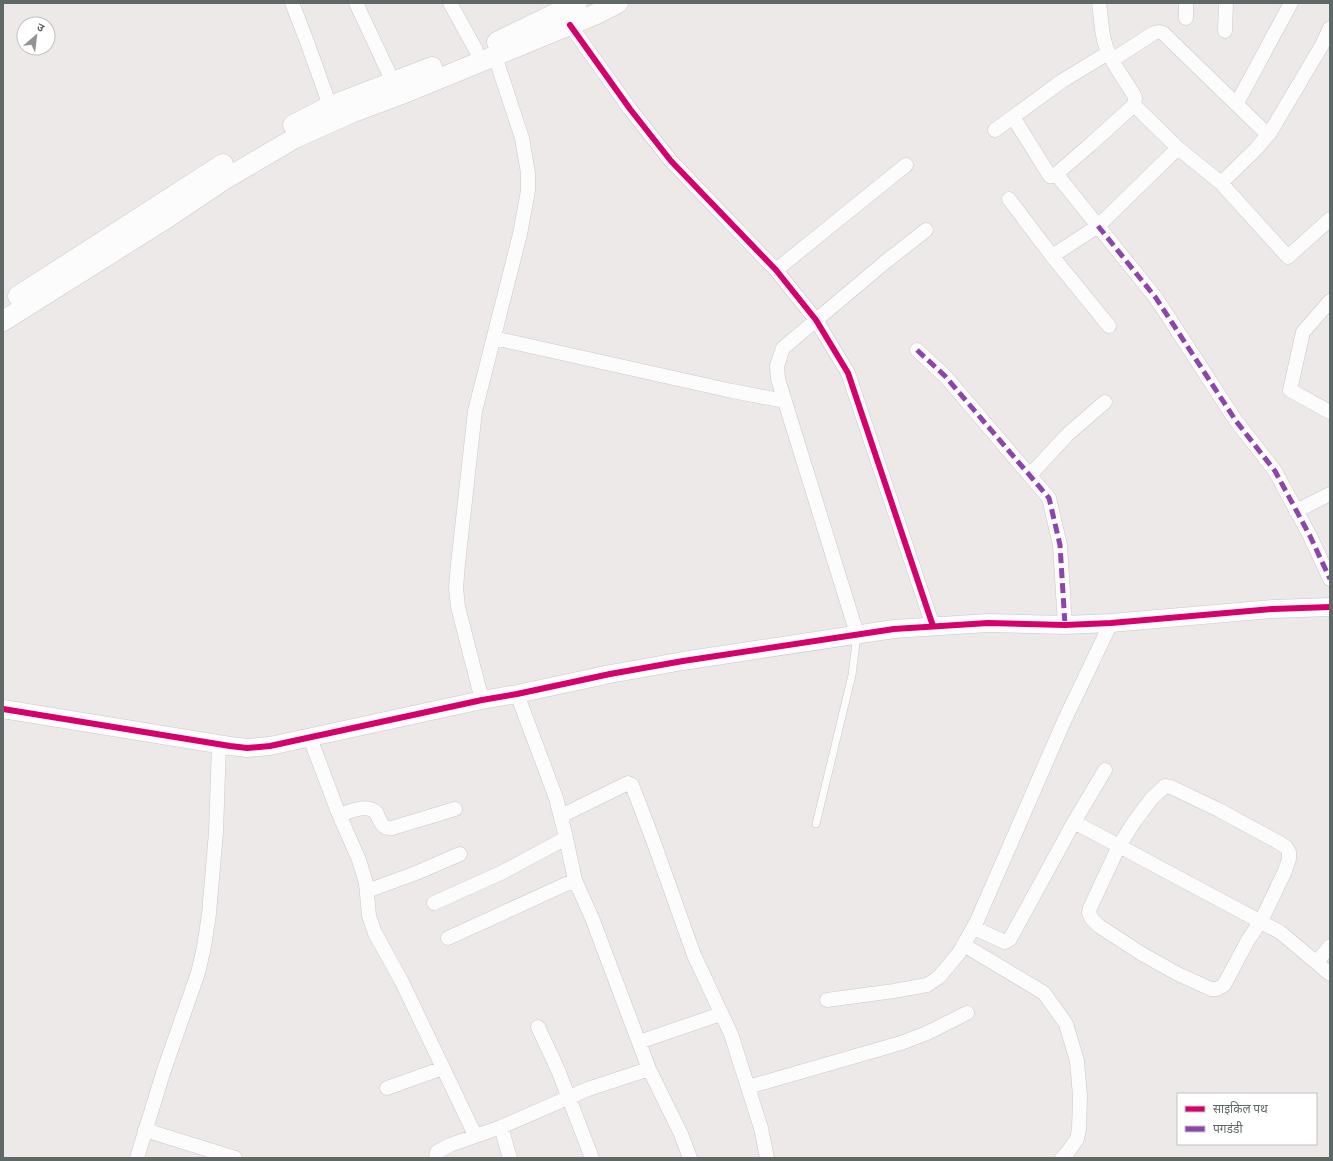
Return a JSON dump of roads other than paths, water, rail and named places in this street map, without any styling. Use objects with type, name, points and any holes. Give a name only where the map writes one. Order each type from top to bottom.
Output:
[{"type":"main road","points":[[3,321],[170,216],[222,181],[295,138],[351,112],[402,94],[485,53],[490,45],[577,3]]},
{"type":"main road","points":[[3,306],[222,164],[279,132],[330,106],[393,82],[570,25],[618,3]]},
{"type":"street","points":[[292,3],[330,106]]},
{"type":"street","points":[[356,3],[393,82]]},
{"type":"street","points":[[450,3],[485,53],[522,138],[528,173],[527,202],[475,411],[460,541],[456,588],[458,606],[482,700]]},
{"type":"street","points":[[1013,117],[1050,176],[1054,176],[1057,175],[1134,105],[1136,98],[1110,56],[1103,39],[1099,3]]},
{"type":"street","points":[[1186,3],[1186,18]]},
{"type":"street","points":[[1225,31],[1226,3]]},
{"type":"street","points":[[1237,103],[1291,3]]},
{"type":"street","points":[[570,25],[671,162],[776,270],[816,320],[848,373],[933,626]]},
{"type":"street","points":[[1221,182],[1256,149],[1270,132],[1326,49],[1330,28]]},
{"type":"street","points":[[995,130],[1062,81],[1154,33],[1159,32],[1163,33],[1237,103],[1263,130],[1270,132]]},
{"type":"street","points":[[1134,105],[1178,148],[1221,182],[1288,257],[1330,219]]},
{"type":"street","points":[[1052,256],[1098,226],[1178,148]]},
{"type":"street","points":[[776,270],[906,165]]},
{"type":"street","points":[[1057,175],[1156,298],[1236,421],[1275,471],[1330,579]]},
{"type":"street","points":[[1009,199],[1052,256],[1109,326]]},
{"type":"street","points":[[857,634],[778,379],[777,366],[783,348],[884,263],[926,230]]},
{"type":"street","points":[[1328,307],[1304,332],[1290,390],[1330,412]]},
{"type":"street","points":[[494,338],[732,391],[785,401]]},
{"type":"street","points":[[917,350],[945,376],[1050,498],[1060,545],[1065,625]]},
{"type":"street","points":[[1030,475],[1068,434],[1105,402]]},
{"type":"street","points":[[1296,511],[1330,494]]},
{"type":"street","points":[[3,709],[219,745],[248,748],[270,746],[310,738],[482,700],[610,674],[683,661],[894,629],[988,623],[1065,625],[1111,623],[1273,609],[1330,607]]},
{"type":"street","points":[[827,1000],[894,991],[927,984],[939,977],[959,953],[974,928],[1065,719],[1111,623]]},
{"type":"street","points":[[517,694],[556,798],[575,880],[592,918],[649,1069],[681,1134],[690,1158]]},
{"type":"street","points":[[310,738],[359,860],[366,883],[370,916],[375,933],[402,982],[475,1136]]},
{"type":"street","points":[[137,1158],[164,1070],[198,973],[204,947],[209,914],[216,832],[219,745]]},
{"type":"street","points":[[974,928],[1004,942],[1010,939],[1074,822],[1105,770]]},
{"type":"street","points":[[561,816],[628,783],[632,785],[694,955],[730,1034],[761,1128],[767,1158]]},
{"type":"street","points":[[1165,786],[1171,787],[1219,810],[1286,847],[1289,852],[1289,858],[1285,871],[1261,921],[1248,940],[1222,987],[1217,989],[1211,988],[1178,974],[1142,954],[1105,930],[1092,919],[1089,913],[1090,908],[1119,846],[1134,822],[1152,798],[1165,786]]},
{"type":"street","points":[[340,815],[361,808],[372,809],[376,812],[382,825],[387,828],[392,828],[455,809]]},
{"type":"street","points":[[1074,822],[1280,932],[1330,974]]},
{"type":"street","points":[[434,903],[503,872],[566,838]]},
{"type":"street","points":[[367,891],[416,873],[460,854]]},
{"type":"street","points":[[448,938],[575,880]]},
{"type":"street","points":[[964,945],[1044,993],[1066,1024],[1077,1061],[1080,1096],[1079,1129],[1077,1140],[1062,1158]]},
{"type":"street","points":[[1317,962],[1330,946]]},
{"type":"street","points":[[748,1087],[901,1043],[927,1033],[967,1013]]},
{"type":"street","points":[[639,1042],[721,1014]]},
{"type":"street","points":[[538,1027],[558,1070],[592,1158]]},
{"type":"street","points":[[387,1088],[444,1068]]},
{"type":"street","points":[[424,1158],[437,1155],[450,1145],[501,1127],[588,1089],[649,1069]]},
{"type":"street","points":[[501,1127],[510,1158]]},
{"type":"street","points":[[145,1130],[235,1158]]},
{"type":"lane","points":[[816,824],[852,675],[857,634]]}]
